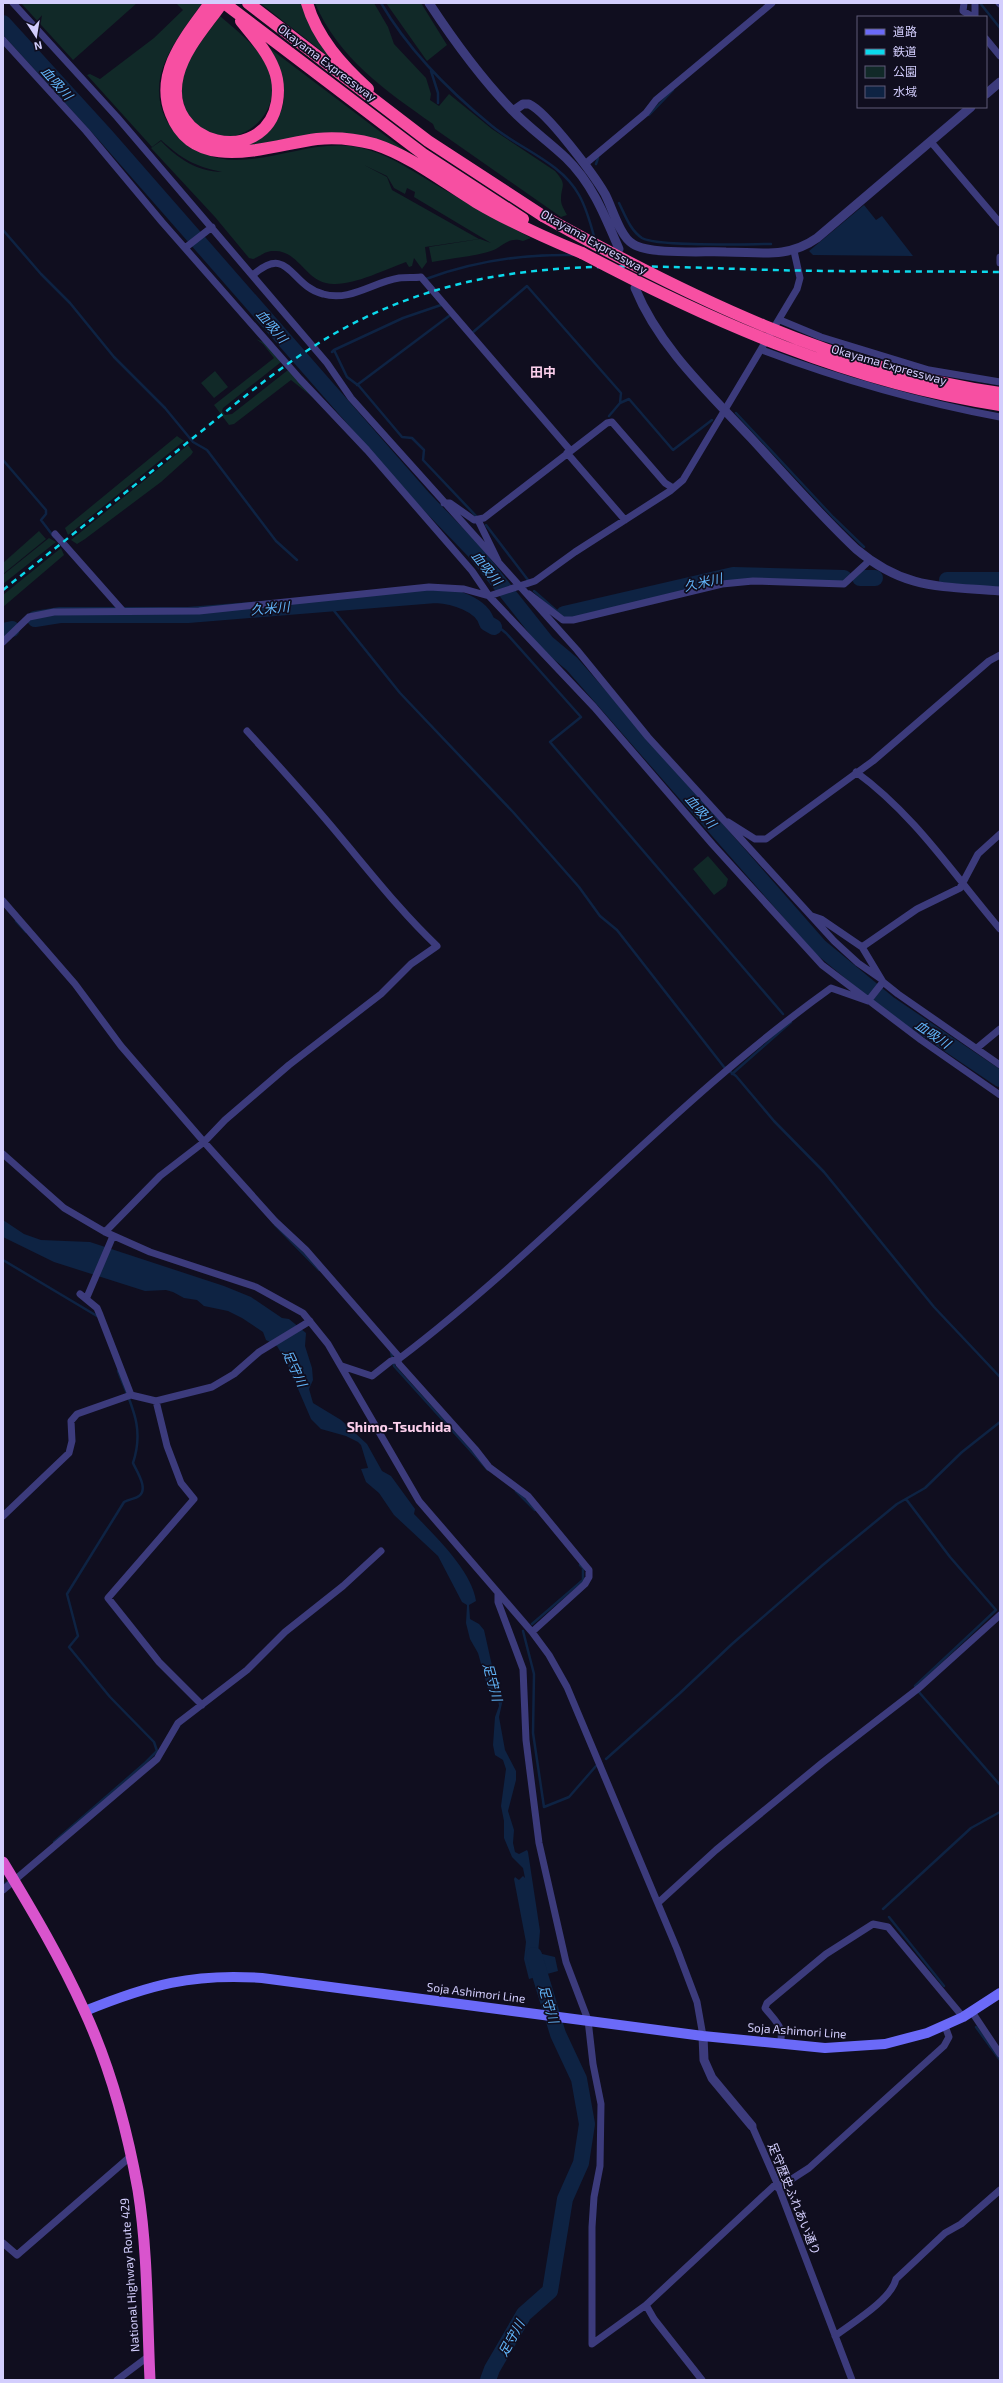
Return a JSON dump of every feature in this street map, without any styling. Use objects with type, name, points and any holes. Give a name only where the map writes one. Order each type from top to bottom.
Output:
[{"type":"highway","points":[[210,3],[178,48],[167,79],[167,100],[172,118],[192,142],[211,150],[234,153],[316,139],[361,141],[389,150],[482,205],[531,228]]},
{"type":"highway","name":"Okayama Expressway","points":[[248,3],[428,141],[543,216],[628,263],[729,311],[797,338],[870,362],[934,380],[1000,392]]},
{"type":"highway","points":[[308,3],[316,27],[338,57],[366,86],[428,141]]},
{"type":"highway","points":[[226,5],[272,64],[277,79],[278,93],[273,115],[264,127],[250,138],[240,141],[223,142],[207,138],[191,128],[181,114],[176,94],[178,76],[185,57],[226,5]]},
{"type":"highway","name":"Okayama Expressway","points":[[226,5],[423,154],[531,228],[655,291],[793,351],[867,375],[931,392],[1000,406]]},
{"type":"highway","name":"National Highway Route 429","points":[[3,1862],[65,1971],[85,2011],[112,2086],[138,2190],[143,2235],[150,2380]]},
{"type":"main road","name":"Soja Ashimori Line","points":[[85,2011],[154,1985],[192,1978],[226,1976],[262,1978],[703,2036],[825,2048],[869,2046],[904,2040],[945,2026],[967,2015],[1000,1993]]},
{"type":"street","points":[[13,3],[117,117],[209,228],[253,275],[327,363],[351,398],[499,565],[516,588],[576,650],[648,737],[810,915],[858,963],[882,982],[1000,1065]]},
{"type":"street","points":[[429,3],[475,67],[513,111],[575,168],[598,199],[619,249]]},
{"type":"street","points":[[585,164],[646,113],[656,100],[772,3]]},
{"type":"street","points":[[964,3],[964,11],[972,16]]},
{"type":"street","points":[[974,16],[975,3]]},
{"type":"street","points":[[3,40],[86,131],[187,246],[300,379],[367,450],[492,595],[594,707],[713,845],[822,965],[1000,1095]]},
{"type":"street","points":[[987,40],[1000,56]]},
{"type":"street","points":[[987,93],[1000,82]]},
{"type":"street","points":[[513,111],[523,104],[533,106],[585,164],[605,194],[625,237],[632,244],[656,250],[783,253],[794,251],[817,238],[970,108]]},
{"type":"street","points":[[931,142],[1000,223]]},
{"type":"street","points":[[187,246],[209,228]]},
{"type":"street","points":[[3,642],[24,621],[35,614],[54,612],[198,611],[429,587],[464,589],[492,595],[516,588],[546,576],[575,552],[673,488],[694,464],[780,320],[799,284],[794,251]]},
{"type":"street","points":[[1000,257],[1000,263]]},
{"type":"street","points":[[253,275],[266,266],[280,262],[288,268],[298,280],[312,291],[337,297],[399,278],[421,277],[625,520]]},
{"type":"street","points":[[634,288],[640,302],[674,354],[842,536],[869,561],[886,572],[914,582],[944,587],[1000,590]]},
{"type":"street","points":[[780,320],[821,337],[929,370],[1000,382]]},
{"type":"street","points":[[762,350],[804,366],[894,393],[944,407],[1000,417]]},
{"type":"street","points":[[444,504],[450,503],[467,517],[478,520],[484,518],[568,452],[607,423],[612,422],[665,483],[673,488]]},
{"type":"street","points":[[478,520],[499,565]]},
{"type":"street","points":[[55,534],[122,611]]},
{"type":"street","points":[[516,588],[563,620],[573,620],[722,584],[753,581],[844,584],[869,561]]},
{"type":"street","points":[[720,817],[755,840],[766,839],[856,772],[961,686],[989,661],[1000,655]]},
{"type":"street","points":[[105,1232],[160,1176],[202,1144],[221,1124],[289,1065],[362,1010],[411,964],[437,946],[421,931],[364,867],[334,829],[247,731]]},
{"type":"street","points":[[856,772],[880,790],[908,816],[1000,929]]},
{"type":"street","points":[[862,947],[917,909],[960,888],[978,854],[1000,834]]},
{"type":"street","points":[[3,901],[75,984],[121,1046],[202,1144],[275,1221],[306,1250],[399,1364],[475,1449],[489,1467],[528,1496],[589,1570],[589,1577],[585,1584],[532,1632]]},
{"type":"street","points":[[810,915],[821,920],[862,947],[882,982]]},
{"type":"street","points":[[870,999],[882,982]]},
{"type":"street","points":[[342,1366],[372,1376],[396,1360],[468,1303],[562,1222],[625,1159],[786,1020],[831,988],[870,999]]},
{"type":"street","points":[[977,1048],[1000,1028]]},
{"type":"street","points":[[3,1154],[64,1208],[105,1232],[112,1239],[256,1287],[291,1305],[308,1322],[342,1366],[419,1501],[532,1632],[550,1655],[568,1687],[659,1902],[697,2002],[703,2036]]},
{"type":"street","points":[[112,1239],[85,1295],[97,1308],[129,1396]]},
{"type":"street","points":[[3,1516],[69,1453],[72,1441],[70,1424],[74,1417],[129,1396],[156,1402],[212,1387],[234,1374],[259,1352],[263,1351],[308,1322]]},
{"type":"street","points":[[156,1402],[167,1446],[181,1483],[194,1499],[108,1598],[160,1662],[202,1704]]},
{"type":"street","points":[[3,1890],[11,1878],[157,1759],[173,1729],[202,1704],[247,1670],[285,1632],[343,1586],[381,1551]]},
{"type":"street","points":[[498,1593],[498,1602],[523,1669],[526,1740],[539,1843],[554,1916],[566,1962],[584,2020],[600,2104],[600,2166],[594,2197],[592,2227],[592,2344],[646,2305],[778,2185],[809,2168],[944,2046],[949,2037],[945,2026]]},
{"type":"street","points":[[659,1902],[716,1850],[865,1728],[919,1688],[1000,1615]]},
{"type":"street","points":[[780,2044],[782,2035],[781,2026],[765,2008],[767,2003],[826,1954],[873,1924],[888,1928],[967,2015],[1000,2054]]},
{"type":"street","name":"足守歴史ふれあい通り","points":[[703,2036],[704,2060],[712,2078],[752,2126],[778,2185],[852,2380]]},
{"type":"street","points":[[3,2243],[17,2255],[130,2156]]},
{"type":"street","points":[[835,2336],[885,2297],[895,2285],[896,2279],[945,2233],[962,2224],[1000,2190]]},
{"type":"street","points":[[646,2305],[654,2319],[702,2380]]},
{"type":"street","points":[[117,2380],[149,2356]]},
{"type":"green space","points":[[21,3],[137,3],[73,60]]},
{"type":"green space","points":[[176,3],[202,3],[182,31],[165,62],[160,81],[160,99],[164,115],[173,130],[185,142],[200,152],[217,158],[236,160],[266,157],[326,146],[367,149],[398,163],[531,238],[523,241],[509,241],[491,251],[484,253],[432,262],[429,247],[480,239],[491,243],[414,197],[415,192],[407,188],[405,194],[394,188],[387,176],[364,165],[387,177],[392,190],[479,239],[425,247],[427,262],[422,269],[414,258],[412,266],[409,267],[406,262],[353,282],[335,284],[325,283],[316,279],[290,255],[282,252],[270,251],[253,259],[249,258],[215,217],[151,148],[161,141],[188,163],[205,170],[222,172],[189,161],[161,140],[152,147],[87,75],[90,74],[100,79],[154,38],[183,10]]},
{"type":"green space","points":[[260,3],[302,3],[333,60]]},
{"type":"green space","points":[[315,3],[374,3],[388,27],[394,44],[426,78],[431,94],[430,100],[439,106],[449,94],[492,129],[555,171],[563,183],[561,202],[567,215],[561,217],[435,129],[433,124],[381,86],[350,57],[337,41],[325,23]]},
{"type":"green space","points":[[386,3],[421,3],[447,45],[427,61]]},
{"type":"green space","points":[[220,16],[243,36],[259,53],[272,80],[271,99],[264,116],[251,128],[235,136],[218,137],[202,130],[188,114],[183,102],[181,85],[184,72],[193,55]]},
{"type":"green space","points":[[264,44],[411,155],[386,144],[262,144],[243,146],[242,144],[274,122],[282,109],[284,100],[281,81]]},
{"type":"green space","points":[[256,339],[267,344],[281,362],[223,408],[222,411],[225,415],[232,414],[288,370],[315,399],[291,380],[234,424],[229,425],[214,405],[274,358],[263,344]]},
{"type":"green space","points":[[215,371],[228,387],[214,398],[201,383]]},
{"type":"green space","points":[[177,436],[184,441],[68,535],[65,528]]},
{"type":"green space","points":[[188,445],[193,452],[191,455],[161,482],[85,539],[77,544],[71,540]]},
{"type":"green space","points":[[39,531],[46,539],[3,574],[3,563]]},
{"type":"green space","points":[[49,538],[56,542],[3,584],[3,575]]},
{"type":"green space","points":[[61,548],[64,555],[3,607],[3,595]]},
{"type":"green space","points":[[708,856],[728,879],[726,886],[714,895],[693,869]]},
{"type":"water","points":[[864,205],[876,220],[882,216],[913,256],[813,255],[809,251]]},
{"type":"water","points":[[3,1220],[24,1234],[41,1240],[90,1242],[224,1286],[251,1297],[282,1318],[289,1319],[306,1333],[305,1346],[312,1368],[313,1380],[309,1389],[313,1403],[341,1420],[367,1444],[382,1471],[391,1476],[415,1509],[414,1514],[451,1554],[468,1578],[473,1590],[476,1601],[469,1605],[470,1619],[479,1624],[484,1630],[495,1679],[503,1699],[499,1717],[505,1750],[516,1771],[516,1780],[508,1811],[514,1830],[513,1843],[515,1852],[519,1854],[527,1850],[528,1852],[540,1931],[538,1953],[555,1957],[558,1971],[529,1979],[524,1959],[526,1942],[514,1879],[515,1877],[519,1880],[523,1876],[525,1878],[523,1868],[512,1857],[504,1838],[504,1821],[501,1806],[506,1769],[503,1760],[495,1755],[493,1745],[495,1717],[499,1706],[498,1699],[488,1689],[478,1653],[470,1639],[466,1623],[467,1605],[462,1602],[438,1556],[394,1515],[379,1493],[366,1482],[361,1469],[368,1468],[361,1445],[346,1436],[321,1429],[311,1419],[286,1361],[277,1346],[266,1340],[263,1332],[242,1318],[228,1311],[204,1306],[197,1300],[184,1298],[173,1292],[166,1290],[145,1291],[54,1262],[3,1237]]},
{"type":"waterway","points":[[381,3],[392,21],[417,54],[460,99],[492,126],[551,165],[562,174],[579,195],[595,240]]},
{"type":"waterway","points":[[980,3],[1000,28]]},
{"type":"waterway","name":"血吸川","points":[[3,23],[106,136],[423,498],[474,551],[547,643],[572,664],[820,947],[889,1004],[1000,1079]]},
{"type":"waterway","points":[[431,71],[438,93],[438,103]]},
{"type":"waterway","points":[[649,115],[673,90]]},
{"type":"waterway","points":[[596,164],[598,158]]},
{"type":"waterway","points":[[619,203],[634,231],[642,238],[651,241],[684,244],[771,244]]},
{"type":"waterway","points":[[3,230],[41,274],[70,303],[114,357],[165,408],[193,442],[207,450],[276,541],[297,560]]},
{"type":"waterway","points":[[426,279],[461,268],[498,260],[535,256],[573,255]]},
{"type":"waterway","points":[[472,333],[527,286],[621,393],[620,403]]},
{"type":"waterway","points":[[334,350],[403,318],[441,305]]},
{"type":"waterway","points":[[357,385],[449,316]]},
{"type":"waterway","points":[[332,352],[334,350],[347,377],[359,386],[402,437],[412,438],[424,450],[423,460],[477,517]]},
{"type":"waterway","points":[[609,416],[620,403],[629,399],[673,450],[712,420]]},
{"type":"waterway","points":[[736,413],[833,517],[864,547]]},
{"type":"waterway","points":[[3,460],[46,510],[46,514],[41,520],[54,537]]},
{"type":"waterway","points":[[486,525],[528,580]]},
{"type":"waterway","name":"久米川","points":[[564,614],[733,575],[844,578]]},
{"type":"waterway","name":"久米川","points":[[860,578],[875,578]]},
{"type":"waterway","name":"久米川","points":[[947,580],[1000,580]]},
{"type":"waterway","points":[[534,591],[559,613],[567,613]]},
{"type":"waterway","name":"久米川","points":[[35,619],[60,615],[188,615],[436,595],[450,597],[466,602],[479,611],[484,616],[487,623],[494,627]]},
{"type":"waterway","points":[[327,602],[400,693],[513,812],[579,887],[600,916],[617,930],[724,1067],[736,1076],[774,1121],[824,1172],[934,1307],[1000,1377]]},
{"type":"waterway","points":[[486,617],[506,633],[581,717],[550,742],[783,1014]]},
{"type":"waterway","name":"久米川","points":[[3,631],[12,629]]},
{"type":"waterway","points":[[16,921],[26,932]]},
{"type":"waterway","points":[[732,1074],[791,1022]]},
{"type":"waterway","points":[[275,1225],[319,1270]]},
{"type":"waterway","points":[[3,1260],[97,1316]]},
{"type":"waterway","points":[[391,1352],[394,1366],[488,1470]]},
{"type":"waterway","points":[[54,1842],[157,1751],[154,1742],[110,1697],[69,1647],[78,1636],[67,1594],[124,1502],[139,1496],[143,1489],[141,1480],[133,1463],[138,1438],[135,1416],[118,1371]]},
{"type":"waterway","points":[[606,1759],[679,1694],[732,1644],[824,1564],[897,1504],[925,1488],[962,1452],[1000,1422]]},
{"type":"waterway","points":[[516,1491],[535,1510]]},
{"type":"waterway","points":[[906,1499],[950,1557],[996,1610],[915,1686],[916,1687]]},
{"type":"waterway","points":[[532,1624],[583,1580],[583,1568],[580,1565]]},
{"type":"waterway","points":[[523,1631],[534,1674],[533,1733],[544,1807],[569,1797],[596,1766]]},
{"type":"waterway","points":[[918,1691],[1000,1785]]},
{"type":"waterway","points":[[883,1909],[971,1828],[1000,1812]]},
{"type":"waterway","points":[[3,1885],[9,1881]]},
{"type":"waterway","points":[[889,1917],[944,1986]]},
{"type":"waterway","name":"足守川","points":[[488,2380],[492,2369],[524,2314],[550,2291],[565,2199],[581,2163],[587,2124],[579,2079],[558,2034],[534,1955]]},
{"type":"waterway","points":[[976,2027],[1000,2060]]},
{"type":"railway","points":[[3,590],[243,398],[299,356],[339,331],[392,306],[445,288],[498,276],[552,269],[606,267],[1000,272]]},
{"type":"district","name":"田中","points":[[543,372]]},
{"type":"district","name":"Shimo-Tsuchida","points":[[399,1427]]}]
